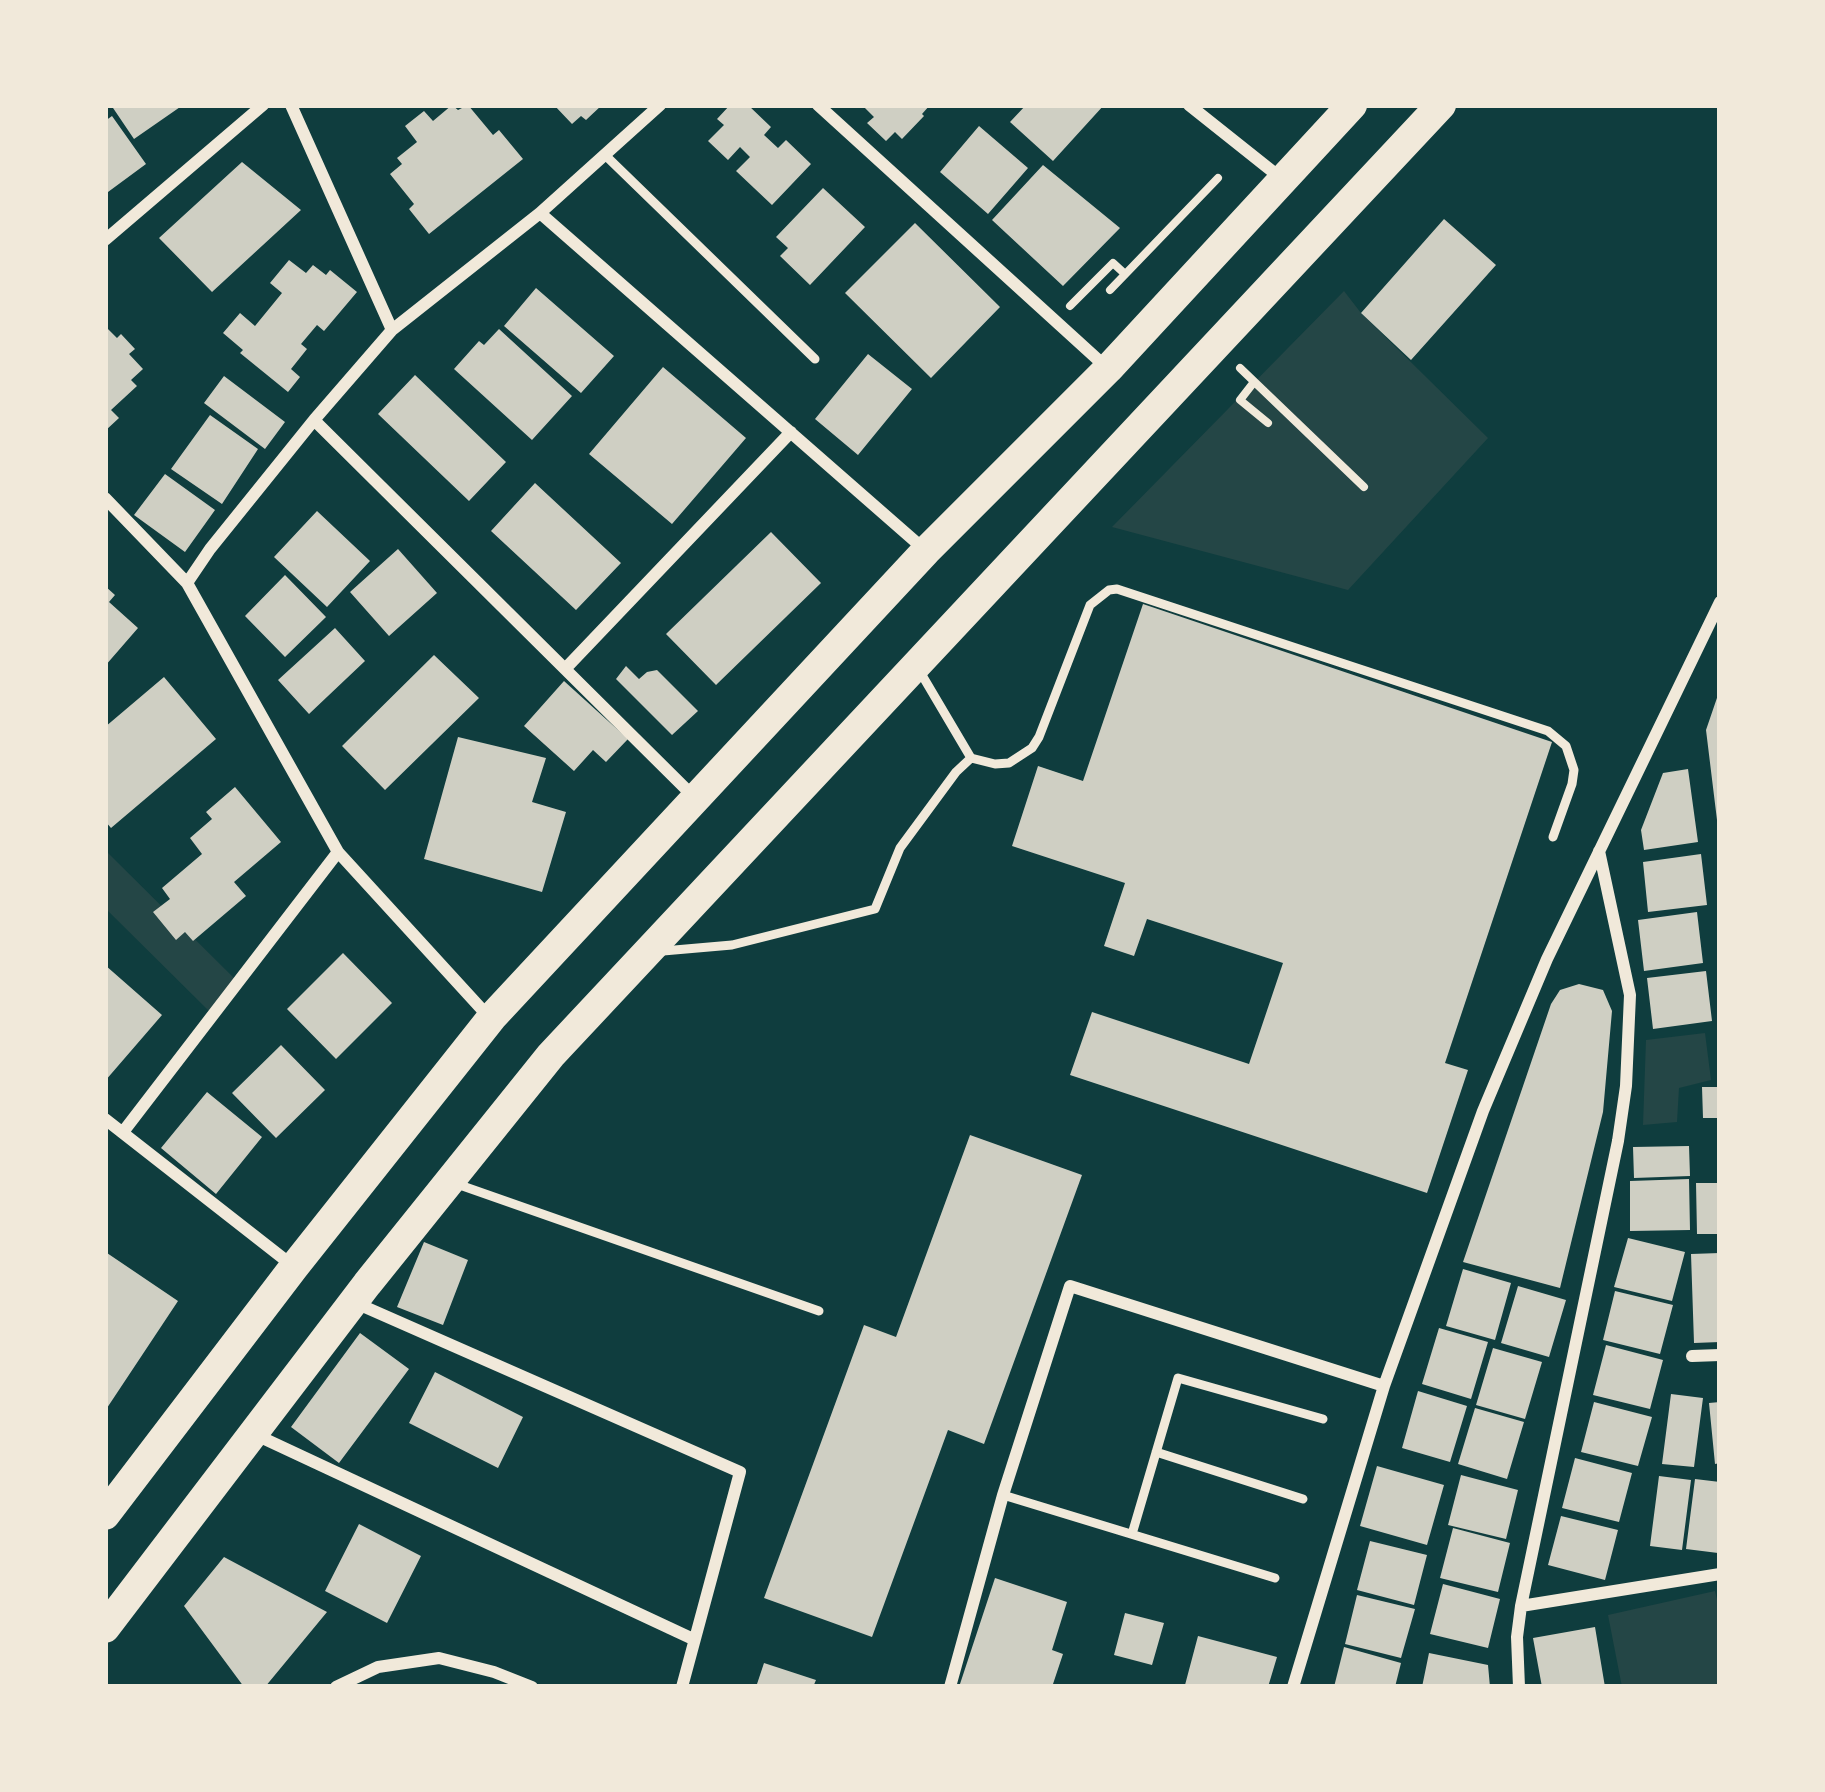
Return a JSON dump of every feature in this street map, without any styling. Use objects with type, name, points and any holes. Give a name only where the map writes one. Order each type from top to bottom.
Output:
[{"type":"main road","points":[[105,1515],[493,1016],[926,551],[1108,368],[1352,105]]},
{"type":"main road","points":[[105,1628],[353,1302],[551,1054],[1441,105]]},
{"type":"street","points":[[105,240],[263,105]]},
{"type":"street","points":[[291,105],[392,330]]},
{"type":"street","points":[[187,583],[314,420],[392,330],[540,213],[660,105]]},
{"type":"street","points":[[818,105],[1108,368]]},
{"type":"street","points":[[1189,105],[1283,179]]},
{"type":"street","points":[[540,213],[926,551]]},
{"type":"street","points":[[314,420],[695,798]]},
{"type":"street","points":[[565,669],[790,432]]},
{"type":"street","points":[[105,498],[187,583],[338,852],[487,1015],[493,1016]]},
{"type":"street","points":[[1293,1687],[1384,1386],[1483,1111],[1547,959],[1720,602]]},
{"type":"street","points":[[1519,1687],[1516,1637],[1521,1606],[1626,1086],[1630,995],[1599,848]]},
{"type":"street","points":[[123,1132],[338,852]]},
{"type":"street","points":[[105,1119],[294,1267]]},
{"type":"street","points":[[950,1687],[1070,1286],[1384,1386]]},
{"type":"street","points":[[353,1302],[740,1472],[682,1687]]},
{"type":"street","points":[[1692,1356],[1720,1355]]},
{"type":"street","points":[[253,1434],[693,1639]]},
{"type":"street","points":[[1521,1606],[1720,1574]]},
{"type":"street","points":[[335,1687],[378,1667],[439,1658],[532,1687]]},
{"type":"lane","points":[[604,155],[815,359]]},
{"type":"lane","points":[[916,665],[971,758],[1009,763],[1032,748],[1039,737],[1090,605],[1102,593],[1117,589],[1548,731],[1566,746],[1574,770],[1553,837]]},
{"type":"lane","points":[[645,953],[732,945],[875,910],[900,848],[971,758]]},
{"type":"lane","points":[[449,1181],[819,1311]]},
{"type":"lane","points":[[1132,1534],[1178,1378],[1322,1419]]},
{"type":"lane","points":[[1156,1452],[1303,1498]]},
{"type":"lane","points":[[1004,1495],[1276,1578]]},
{"type":"path","points":[[1110,290],[1218,178]]},
{"type":"path","points":[[1056,321],[1113,263],[1124,274]]},
{"type":"path","points":[[1216,345],[1364,487]]},
{"type":"path","points":[[1254,382],[1240,400],[1268,423]]},
{"type":"shaded area","points":[[1344,291],[1488,438],[1348,590],[1112,527]]},
{"type":"shaded area","points":[[105,850],[238,982],[213,1015],[105,908]]},
{"type":"shaded area","points":[[1705,1033],[1711,1080],[1679,1088],[1677,1122],[1643,1125],[1646,1040]]},
{"type":"shaded area","points":[[1715,1591],[1720,1612],[1720,1687],[1622,1687],[1608,1615]]},
{"type":"building","points":[[111,105],[183,105],[134,139]]},
{"type":"building","points":[[452,105],[458,110],[468,105],[493,135],[499,130],[523,159],[429,234],[409,209],[414,204],[390,174],[402,164],[397,158],[417,142],[405,126],[424,111],[433,121]]},
{"type":"building","points":[[554,105],[602,105],[586,120],[581,116],[572,124]]},
{"type":"building","points":[[730,105],[748,105],[771,127],[764,135],[778,148],[786,140],[811,164],[772,205],[736,171],[750,157],[740,147],[728,160],[708,141],[724,125],[717,119]]},
{"type":"building","points":[[862,105],[930,105],[902,139],[895,132],[886,141],[867,123],[874,117]]},
{"type":"building","points":[[1026,105],[1104,105],[1053,161],[1010,122]]},
{"type":"building","points":[[112,116],[146,164],[108,192],[105,121]]},
{"type":"building","points":[[979,126],[1028,168],[988,214],[940,172]]},
{"type":"building","points":[[242,162],[301,210],[212,292],[159,238]]},
{"type":"building","points":[[1043,165],[1120,228],[1063,286],[992,220]]},
{"type":"building","points":[[823,188],[865,227],[810,285],[780,256],[788,248],[776,237]]},
{"type":"building","points":[[1444,219],[1496,265],[1411,360],[1361,313]]},
{"type":"building","points":[[915,223],[1000,307],[931,378],[845,293]]},
{"type":"building","points":[[289,260],[306,273],[313,265],[326,275],[330,270],[357,292],[324,331],[317,325],[301,344],[307,349],[291,369],[300,377],[288,392],[223,333],[240,313],[255,326],[282,293],[270,283]]},
{"type":"building","points":[[536,288],[614,356],[581,393],[504,326]]},
{"type":"building","points":[[105,326],[135,349],[129,354],[143,369],[131,380],[137,386],[111,410],[119,418],[105,431]]},
{"type":"building","points":[[499,329],[572,396],[532,440],[454,369],[479,341],[484,345]]},
{"type":"building","points":[[868,354],[912,389],[858,455],[815,419]]},
{"type":"building","points":[[663,367],[746,438],[672,524],[589,454]]},
{"type":"building","points":[[415,375],[506,462],[469,501],[378,414]]},
{"type":"building","points":[[224,376],[285,422],[265,449],[204,403]]},
{"type":"building","points":[[210,415],[258,449],[222,504],[171,469]]},
{"type":"building","points":[[165,474],[215,510],[185,552],[134,515]]},
{"type":"building","points":[[535,483],[621,563],[576,610],[491,531]]},
{"type":"building","points":[[317,511],[370,561],[327,607],[274,557]]},
{"type":"building","points":[[771,532],[821,583],[716,685],[666,634]]},
{"type":"building","points":[[398,549],[437,593],[389,636],[350,592]]},
{"type":"building","points":[[285,575],[326,617],[285,657],[245,616]]},
{"type":"building","points":[[105,586],[115,595],[109,602],[138,628],[105,666]]},
{"type":"building","points":[[1143,604],[1552,742],[1445,1063],[1468,1070],[1427,1193],[1070,1075],[1092,1012],[1249,1064],[1283,963],[1147,919],[1134,956],[1104,946],[1125,883],[1012,846],[1038,766],[1083,781]]},
{"type":"building","points":[[335,628],[365,661],[309,714],[278,680]]},
{"type":"building","points":[[434,655],[479,698],[385,790],[342,746]]},
{"type":"building","points":[[626,666],[639,679],[657,670],[698,711],[672,735],[616,679]]},
{"type":"building","points":[[164,677],[216,739],[111,828],[105,821],[105,727]]},
{"type":"building","points":[[564,681],[628,739],[606,762],[593,750],[574,771],[524,726]]},
{"type":"building","points":[[1719,692],[1720,820],[1717,820],[1706,730]]},
{"type":"building","points":[[458,737],[546,758],[532,802],[566,812],[542,892],[424,859]]},
{"type":"building","points":[[1688,769],[1698,842],[1644,850],[1641,830],[1663,773]]},
{"type":"building","points":[[235,787],[281,842],[234,882],[246,896],[193,941],[185,932],[176,940],[153,912],[170,899],[162,888],[202,854],[190,838],[212,819],[206,812]]},
{"type":"building","points":[[1701,854],[1707,905],[1648,912],[1643,862]]},
{"type":"building","points":[[1697,912],[1703,963],[1644,971],[1638,920]]},
{"type":"building","points":[[343,953],[392,1003],[336,1059],[287,1009]]},
{"type":"building","points":[[105,965],[162,1015],[105,1081]]},
{"type":"building","points":[[1706,971],[1712,1021],[1653,1029],[1647,978]]},
{"type":"building","points":[[1579,984],[1603,990],[1612,1011],[1603,1112],[1560,1288],[1463,1262],[1551,1004],[1560,990]]},
{"type":"building","points":[[281,1045],[325,1090],[276,1138],[232,1093]]},
{"type":"building","points":[[1702,1087],[1720,1087],[1720,1118],[1703,1118]]},
{"type":"building","points":[[207,1092],[262,1137],[216,1194],[161,1148]]},
{"type":"building","points":[[970,1135],[1082,1175],[984,1444],[948,1430],[872,1637],[764,1598],[864,1325],[896,1337]]},
{"type":"building","points":[[1689,1146],[1690,1176],[1634,1178],[1633,1147]]},
{"type":"building","points":[[1689,1179],[1690,1230],[1630,1231],[1630,1181]]},
{"type":"building","points":[[1696,1183],[1720,1183],[1720,1234],[1697,1234]]},
{"type":"building","points":[[1628,1238],[1685,1252],[1672,1301],[1614,1287]]},
{"type":"building","points":[[424,1242],[468,1260],[443,1325],[397,1307]]},
{"type":"building","points":[[107,1253],[178,1301],[105,1411],[105,1256]]},
{"type":"building","points":[[1720,1253],[1720,1342],[1694,1343],[1691,1254]]},
{"type":"building","points":[[1463,1269],[1511,1283],[1495,1340],[1446,1326]]},
{"type":"building","points":[[1518,1286],[1566,1300],[1549,1357],[1501,1343]]},
{"type":"building","points":[[1615,1291],[1673,1305],[1660,1354],[1603,1340]]},
{"type":"building","points":[[1439,1328],[1488,1342],[1471,1399],[1422,1384]]},
{"type":"building","points":[[360,1333],[409,1369],[339,1463],[291,1427]]},
{"type":"building","points":[[1606,1345],[1663,1360],[1650,1409],[1593,1395]]},
{"type":"building","points":[[1493,1348],[1542,1362],[1525,1419],[1476,1405]]},
{"type":"building","points":[[435,1372],[523,1417],[498,1468],[409,1423]]},
{"type":"building","points":[[1418,1391],[1467,1406],[1450,1462],[1402,1448]]},
{"type":"building","points":[[1671,1394],[1703,1398],[1694,1467],[1662,1464]]},
{"type":"building","points":[[1594,1402],[1652,1417],[1638,1466],[1581,1452]]},
{"type":"building","points":[[1720,1402],[1720,1463],[1715,1464],[1709,1403]]},
{"type":"building","points":[[1475,1408],[1524,1422],[1507,1479],[1458,1464]]},
{"type":"building","points":[[1575,1458],[1632,1473],[1619,1522],[1562,1508]]},
{"type":"building","points":[[1377,1466],[1444,1485],[1427,1545],[1360,1526]]},
{"type":"building","points":[[1461,1475],[1518,1490],[1506,1539],[1448,1525]]},
{"type":"building","points":[[1659,1476],[1691,1480],[1682,1550],[1650,1546]]},
{"type":"building","points":[[1695,1479],[1720,1482],[1718,1553],[1686,1549]]},
{"type":"building","points":[[1561,1516],[1618,1530],[1605,1580],[1548,1565]]},
{"type":"building","points":[[359,1524],[421,1556],[387,1623],[325,1591]]},
{"type":"building","points":[[1453,1528],[1510,1543],[1498,1592],[1440,1578]]},
{"type":"building","points":[[1370,1541],[1427,1555],[1414,1605],[1357,1590]]},
{"type":"building","points":[[224,1557],[327,1612],[265,1687],[244,1687],[184,1606]]},
{"type":"building","points":[[995,1578],[1067,1602],[1052,1650],[1063,1654],[1052,1687],[959,1687]]},
{"type":"building","points":[[1443,1584],[1500,1599],[1488,1648],[1430,1634]]},
{"type":"building","points":[[1357,1595],[1415,1609],[1401,1658],[1345,1644]]},
{"type":"building","points":[[1125,1613],[1164,1623],[1152,1665],[1114,1655]]},
{"type":"building","points":[[1595,1627],[1605,1687],[1542,1687],[1533,1638]]},
{"type":"building","points":[[1198,1636],[1277,1657],[1268,1687],[1185,1685]]},
{"type":"building","points":[[1344,1647],[1401,1663],[1395,1687],[1334,1687]]},
{"type":"building","points":[[1429,1653],[1488,1665],[1490,1687],[1422,1687]]},
{"type":"building","points":[[764,1663],[816,1680],[813,1687],[756,1687]]}]
